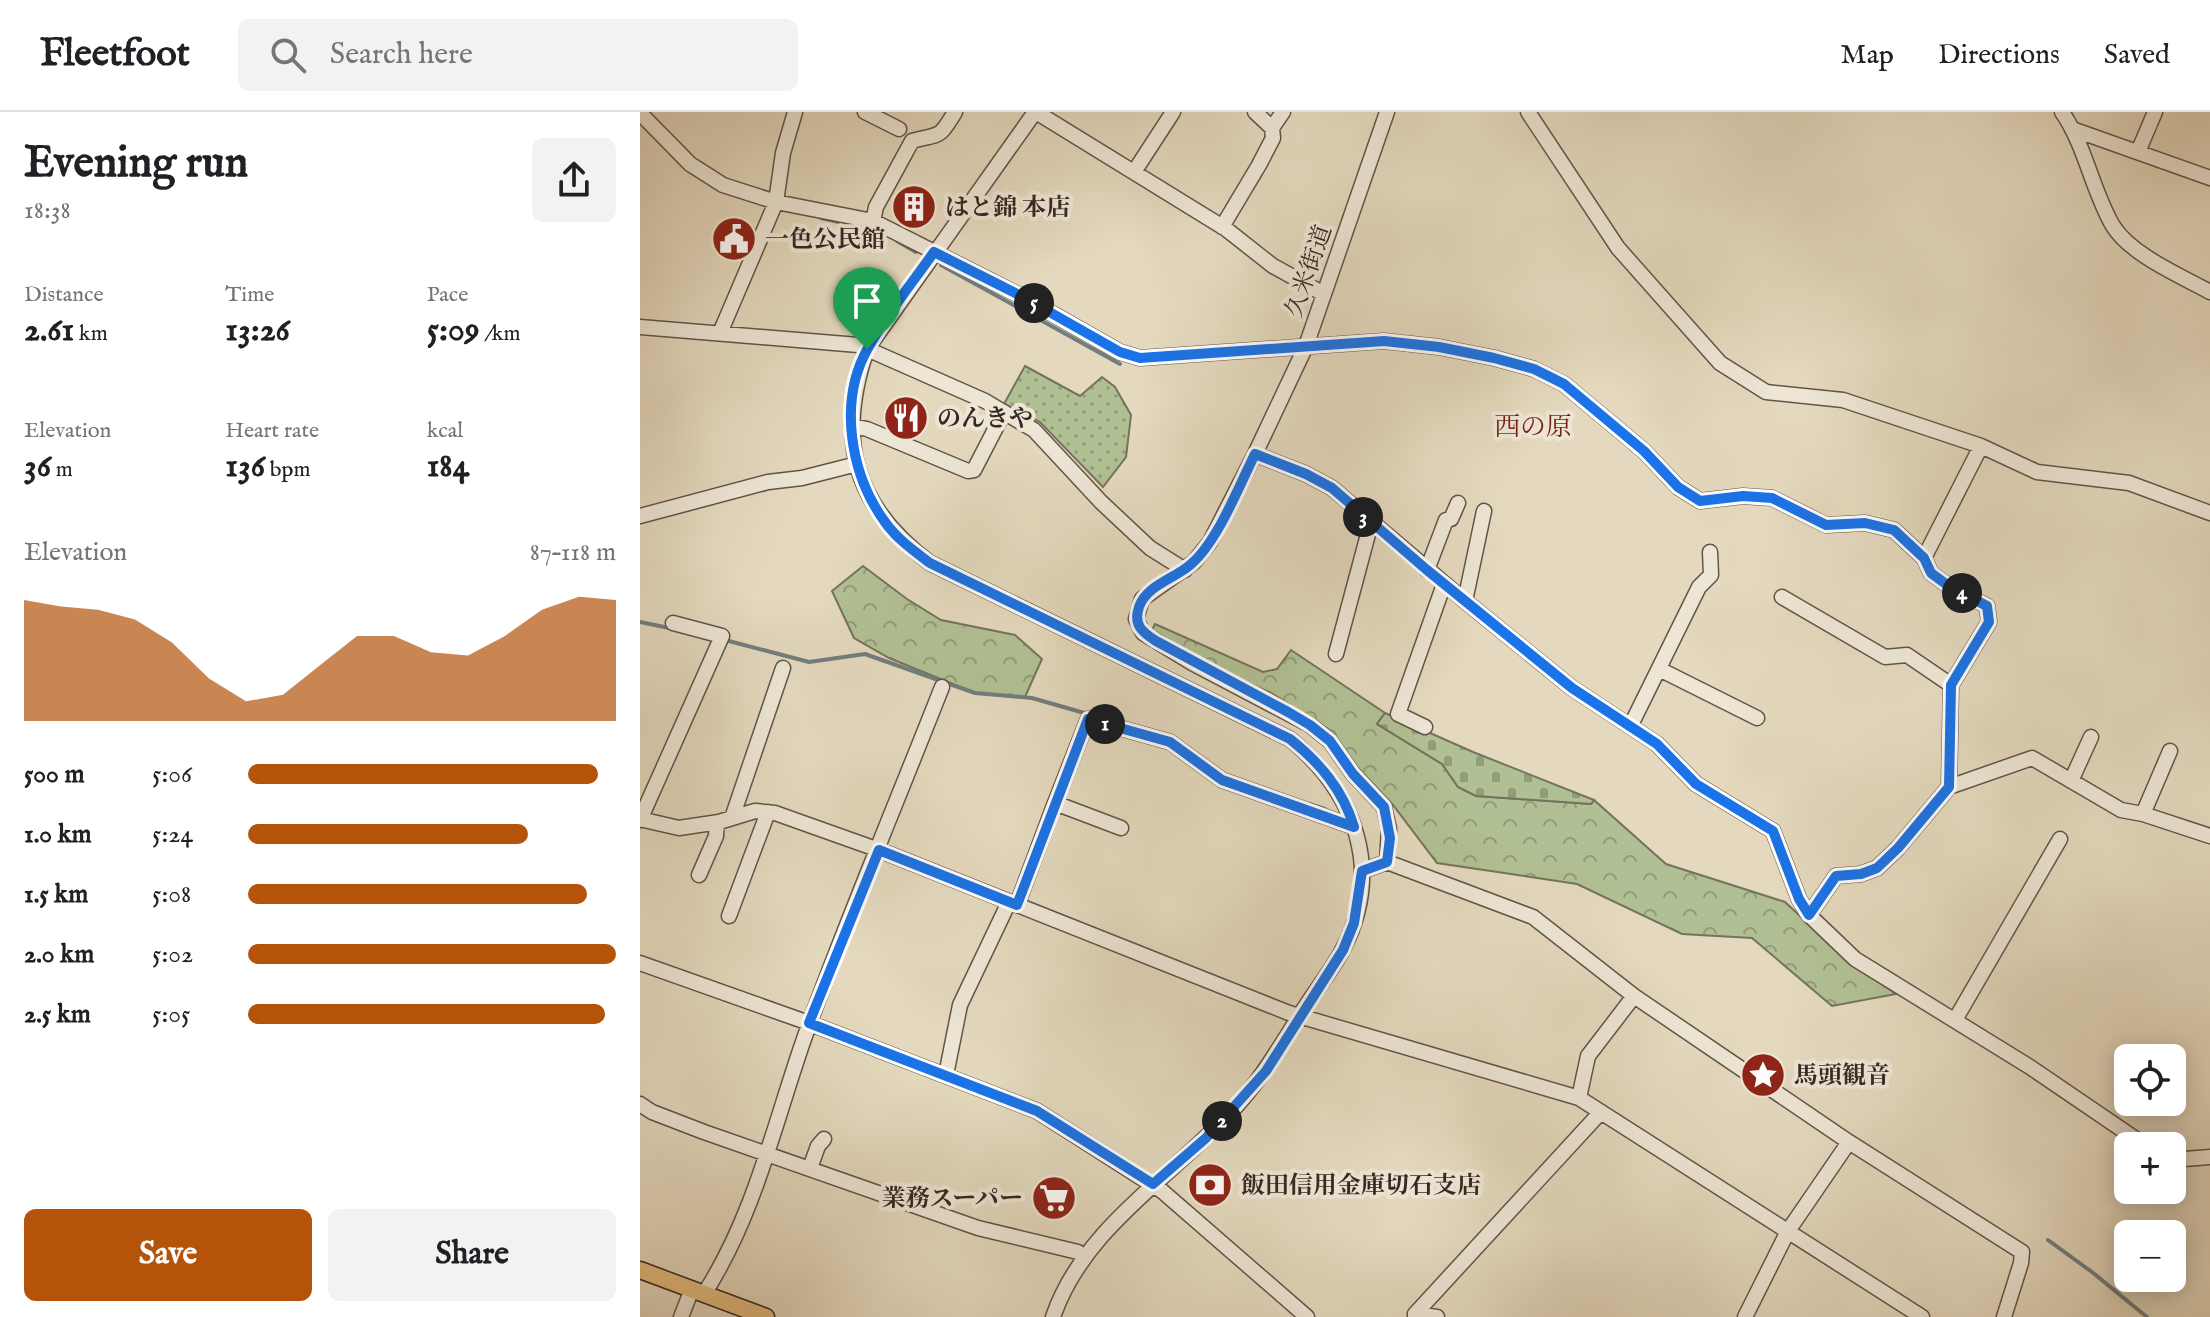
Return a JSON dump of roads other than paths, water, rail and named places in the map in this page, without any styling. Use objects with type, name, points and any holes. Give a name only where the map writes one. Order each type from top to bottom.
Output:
[{"type":"main road","points":[[640,1270],[766,1317]]},
{"type":"street","points":[[720,333],[776,202],[783,153],[795,112]]},
{"type":"street","points":[[865,112],[899,129]]},
{"type":"street","points":[[873,221],[876,207],[912,141],[935,138],[955,112]]},
{"type":"street","points":[[1053,1317],[1068,1282],[1088,1255],[1153,1184],[1206,1138],[1257,1083],[1343,950],[1354,923],[1362,871],[1354,827],[1341,793],[1309,754],[1290,739],[930,563],[906,545],[885,523],[866,491],[857,464],[852,426],[854,392],[867,349],[1036,112],[1222,227],[1273,266],[1322,293]]},
{"type":"street","points":[[1134,172],[1173,112]]},
{"type":"street","points":[[1255,112],[1272,128]]},
{"type":"street","points":[[1222,227],[1266,152],[1273,138],[1272,128],[1283,112]]},
{"type":"street","name":"久米街道","points":[[1387,112],[1306,346],[1255,454],[1210,542],[1185,570],[1142,599],[1136,619],[1143,633],[1192,663],[1310,725],[1330,741],[1353,774],[1384,807],[1390,838],[1387,862]]},
{"type":"street","points":[[1528,112],[1618,248],[1720,363],[1766,392],[1843,400],[1981,446],[2037,472],[2129,483],[2210,513]]},
{"type":"street","points":[[2062,112],[2075,130],[2114,227],[2135,249],[2210,292]]},
{"type":"street","points":[[2138,152],[2155,112]]},
{"type":"street","points":[[640,113],[690,164],[723,185],[776,202],[873,221],[1023,297],[1120,352],[1140,358],[1384,341],[1439,347],[1494,358],[1534,369],[1564,384],[1644,451],[1678,487],[1700,501],[1743,496],[1772,498],[1826,525],[1865,523],[1894,530],[1924,558],[1931,573],[1950,587],[1987,606],[1989,622],[1951,685],[1949,787]]},
{"type":"street","points":[[2075,130],[2210,178]]},
{"type":"street","points":[[640,327],[858,345],[985,401],[1034,430],[1101,502],[1150,548],[1185,570]]},
{"type":"street","points":[[852,426],[867,429],[968,471],[974,470],[1004,412]]},
{"type":"street","points":[[1924,558],[1981,446]]},
{"type":"street","points":[[1255,454],[1332,488],[1572,688],[1657,744],[1696,784],[1773,831],[1799,899],[1809,915],[1855,959],[2030,1067],[2125,1132]]},
{"type":"street","points":[[640,516],[768,482],[802,478],[857,464]]},
{"type":"street","points":[[1427,570],[1446,520],[1451,519],[1458,503]]},
{"type":"street","points":[[1465,601],[1484,511]]},
{"type":"street","points":[[1336,654],[1371,523]]},
{"type":"street","points":[[1631,725],[1699,587],[1711,575],[1710,552]]},
{"type":"street","points":[[1425,727],[1398,714],[1444,584]]},
{"type":"street","points":[[1782,597],[1885,657],[1907,655],[1951,685]]},
{"type":"street","points":[[673,623],[722,636],[640,820],[679,828],[755,811],[768,812],[879,850],[1300,1015],[1579,1098],[1922,1317]]},
{"type":"street","points":[[699,875],[724,820],[783,668]]},
{"type":"street","points":[[1659,669],[1757,718]]},
{"type":"street","points":[[681,1317],[698,1292],[717,1273],[747,1211],[809,1023],[942,687]]},
{"type":"street","points":[[946,1075],[960,1005],[1013,904],[1088,719],[1170,742],[1222,780],[1354,827]]},
{"type":"street","points":[[2071,781],[2091,737]]},
{"type":"street","points":[[2143,814],[2170,751]]},
{"type":"street","points":[[1809,915],[1836,876],[1861,874],[1877,868],[1898,848],[1949,787],[2032,758],[2121,810],[2210,836]]},
{"type":"street","points":[[1055,803],[1121,828]]},
{"type":"street","points":[[729,916],[768,812]]},
{"type":"street","points":[[1955,1020],[2060,839]]},
{"type":"street","points":[[1362,871],[1387,862],[1533,917],[1634,996],[1849,1142],[2022,1252],[2004,1317]]},
{"type":"street","points":[[640,963],[809,1023],[1037,1111],[1153,1184],[1307,1317]]},
{"type":"street","points":[[1579,1098],[1588,1056],[1634,996]]},
{"type":"street","points":[[640,1104],[652,1112],[760,1153],[768,1152],[978,1228],[1078,1252]]},
{"type":"street","points":[[1415,1315],[1600,1113]]},
{"type":"street","points":[[810,1168],[824,1139]]},
{"type":"street","points":[[1745,1317],[1788,1231],[1849,1142]]},
{"type":"street","points":[[2186,1159],[2210,1157]]},
{"type":"street","points":[[1415,1315],[1437,1317]]},
{"type":"waterway","points":[[821,218],[883,232]]},
{"type":"waterway","points":[[897,241],[916,252]]},
{"type":"waterway","points":[[941,265],[1120,364]]},
{"type":"waterway","points":[[640,622],[674,629]]},
{"type":"waterway","points":[[725,640],[809,662],[865,654],[975,693],[1032,698],[1088,714]]},
{"type":"waterway","points":[[1309,804],[1325,809]]},
{"type":"waterway","points":[[2048,1240],[2147,1317]]},
{"type":"place","name":"はと錦 本店","points":[[914,207]]},
{"type":"place","name":"一色公民館","points":[[734,239]]},
{"type":"place","name":"のんきや","points":[[906,418]]},
{"type":"place","name":"馬頭観音","points":[[1763,1075]]},
{"type":"place","name":"飯田信用金庫切石支店","points":[[1210,1185]]},
{"type":"place","name":"業務スーパー","points":[[1054,1198]]},
{"type":"district","name":"西の原","points":[[1533,426]]}]
